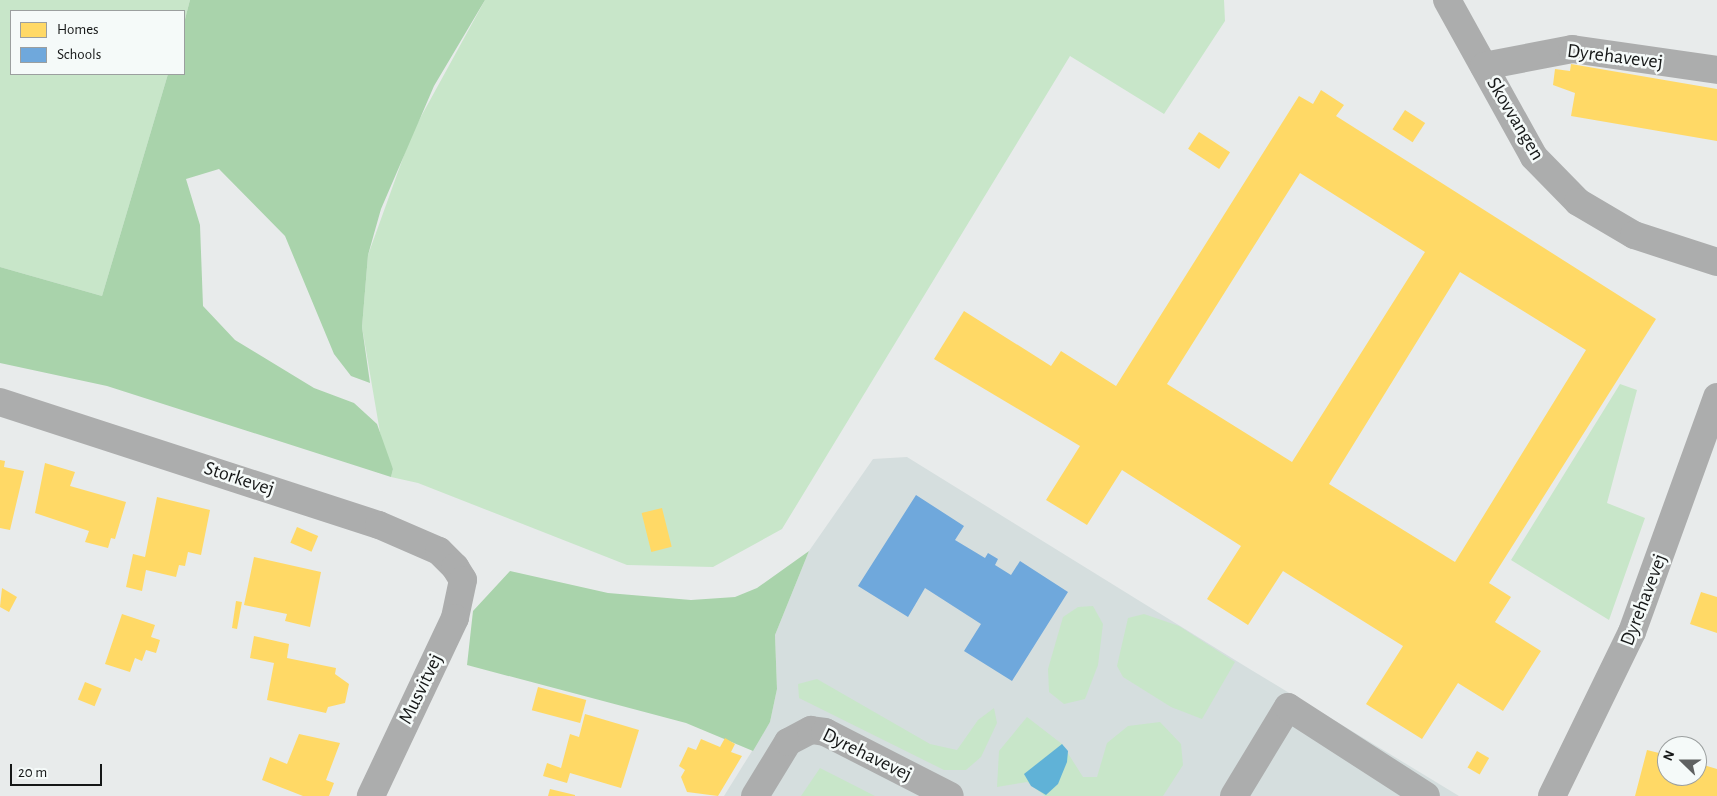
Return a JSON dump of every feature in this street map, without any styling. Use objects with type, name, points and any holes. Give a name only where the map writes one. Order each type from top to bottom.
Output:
[{"type":"street","name":"Skovvangen","points":[[1447,0],[1534,157],[1578,202],[1634,235],[1717,262]]},
{"type":"street","name":"Dyrehavevej","points":[[1484,66],[1572,49],[1717,70]]},
{"type":"street","name":"Dyrehavevej","points":[[1552,796],[1632,632],[1717,397]]},
{"type":"street","name":"Storkevej","points":[[0,402],[379,525],[439,551],[463,580]]},
{"type":"street","name":"Musvitvej","points":[[370,796],[455,618],[463,580]]},
{"type":"street","points":[[1234,796],[1288,707],[1426,796]]},
{"type":"street","name":"Dyrehavevej","points":[[755,796],[788,742],[811,730],[825,732],[950,796]]},
{"type":"shaded area","points":[[907,457],[1459,796],[724,796],[770,722],[777,689],[775,635],[809,551],[873,459]]},
{"type":"green space","points":[[0,0],[190,0],[185,19],[185,10],[10,10],[10,75],[168,75],[102,296],[0,267]]},
{"type":"green space","points":[[190,0],[485,0],[434,86],[381,209],[368,255],[362,327],[370,383],[351,376],[334,354],[285,236],[219,169],[186,179],[200,225],[203,306],[235,340],[314,388],[354,403],[377,424],[393,469],[391,477],[107,386],[0,363],[0,267],[102,296],[168,75],[185,75],[185,19]]},
{"type":"green space","points":[[485,0],[1224,0],[1225,21],[1164,114],[1070,56],[782,529],[713,567],[627,565],[418,483],[391,477],[393,469],[383,450],[362,327],[368,255],[412,133]]},
{"type":"green space","points":[[1620,384],[1637,390],[1607,503],[1645,518],[1609,620],[1511,560]]},
{"type":"green space","points":[[809,551],[775,635],[777,689],[770,722],[753,751],[686,723],[467,665],[473,611],[510,571],[608,593],[691,600],[735,597],[757,588]]},
{"type":"green space","points":[[1093,606],[1103,624],[1098,665],[1085,699],[1064,704],[1049,692],[1048,669],[1063,617],[1078,607]]},
{"type":"green space","points":[[1144,614],[1179,626],[1235,662],[1202,719],[1171,707],[1123,677],[1117,666],[1128,618]]},
{"type":"green space","points":[[817,679],[930,744],[957,750],[978,720],[994,708],[997,723],[981,757],[966,770],[944,770],[799,698],[798,684]]},
{"type":"green space","points":[[1027,717],[1062,744],[1083,777],[1097,777],[1107,743],[1128,726],[1160,722],[1181,744],[1183,765],[1163,796],[1045,796],[1027,782],[997,787],[999,751]]},
{"type":"green space","points":[[820,768],[875,796],[801,796]]},
{"type":"water","points":[[1062,744],[1068,751],[1067,762],[1058,784],[1046,795],[1031,786],[1024,774]]},
{"type":"building: Homes","points":[[1571,64],[1717,89],[1717,141],[1571,116],[1575,93],[1553,85],[1555,69],[1570,71]]},
{"type":"building: Homes","points":[[1321,90],[1344,105],[1336,116],[1656,319],[1489,583],[1511,597],[1495,622],[1541,651],[1503,711],[1458,683],[1422,739],[1366,704],[1403,646],[1283,571],[1248,625],[1207,599],[1241,546],[1122,470],[1087,525],[1046,500],[1080,446],[934,359],[964,311],[1051,366],[1061,351],[1116,386],[1299,96],[1313,104]],"holes":[[[1300,173],[1425,252],[1292,462],[1167,384]],[[1460,272],[1586,350],[1455,562],[1329,484]]]},
{"type":"building: Homes","points":[[1405,110],[1425,123],[1413,142],[1392,129]]},
{"type":"building: Homes","points":[[1199,132],[1230,152],[1219,169],[1188,149]]},
{"type":"building: Homes","points":[[0,460],[5,461],[4,467],[24,471],[10,530],[0,528]]},
{"type":"building: Homes","points":[[45,463],[75,472],[70,486],[126,502],[115,539],[111,538],[108,548],[85,542],[89,531],[35,513]]},
{"type":"building: Homes","points":[[157,497],[210,510],[201,555],[188,552],[185,566],[179,565],[176,577],[146,570],[142,591],[126,587],[133,554],[145,557]]},
{"type":"building: Homes","points":[[662,508],[672,547],[651,552],[642,513]]},
{"type":"building: Homes","points":[[297,527],[318,536],[312,552],[290,543]]},
{"type":"building: Homes","points":[[254,557],[321,572],[310,627],[285,621],[287,614],[244,605]]},
{"type":"building: Homes","points":[[2,588],[17,597],[9,612],[0,607]]},
{"type":"building: Homes","points":[[1701,592],[1717,597],[1717,633],[1690,624]]},
{"type":"building: Homes","points":[[236,601],[242,602],[237,629],[232,628]]},
{"type":"building: Homes","points":[[122,614],[155,625],[151,637],[160,640],[156,653],[146,650],[142,661],[135,658],[130,672],[105,664]]},
{"type":"building: Homes","points":[[254,636],[289,644],[287,658],[336,668],[335,674],[349,684],[345,703],[328,707],[326,713],[267,700],[274,663],[250,658]]},
{"type":"building: Homes","points":[[85,682],[102,689],[95,706],[78,700]]},
{"type":"building: Homes","points":[[538,687],[586,700],[580,723],[532,710]]},
{"type":"building: Homes","points":[[585,714],[639,730],[621,788],[570,773],[567,783],[543,776],[547,763],[561,768],[570,734],[579,737]]},
{"type":"building: Homes","points":[[299,734],[340,743],[326,780],[334,783],[329,796],[303,796],[262,780],[270,757],[287,764]]},
{"type":"building: Homes","points":[[725,738],[735,744],[731,752],[742,756],[718,796],[687,792],[681,777],[685,770],[679,766],[688,747],[696,750],[701,739],[720,747]]},
{"type":"building: Homes","points":[[1647,750],[1657,752],[1657,786],[1707,786],[1707,766],[1717,769],[1717,796],[1635,796]]},
{"type":"building: Homes","points":[[1477,751],[1489,758],[1480,774],[1468,767]]},
{"type":"building: Homes","points":[[550,789],[575,795],[575,796],[548,796]]},
{"type":"building: Schools","points":[[916,495],[964,526],[955,540],[985,558],[988,553],[998,559],[995,565],[1011,575],[1020,561],[1068,592],[1012,681],[964,651],[981,624],[925,588],[908,617],[858,586]]}]
